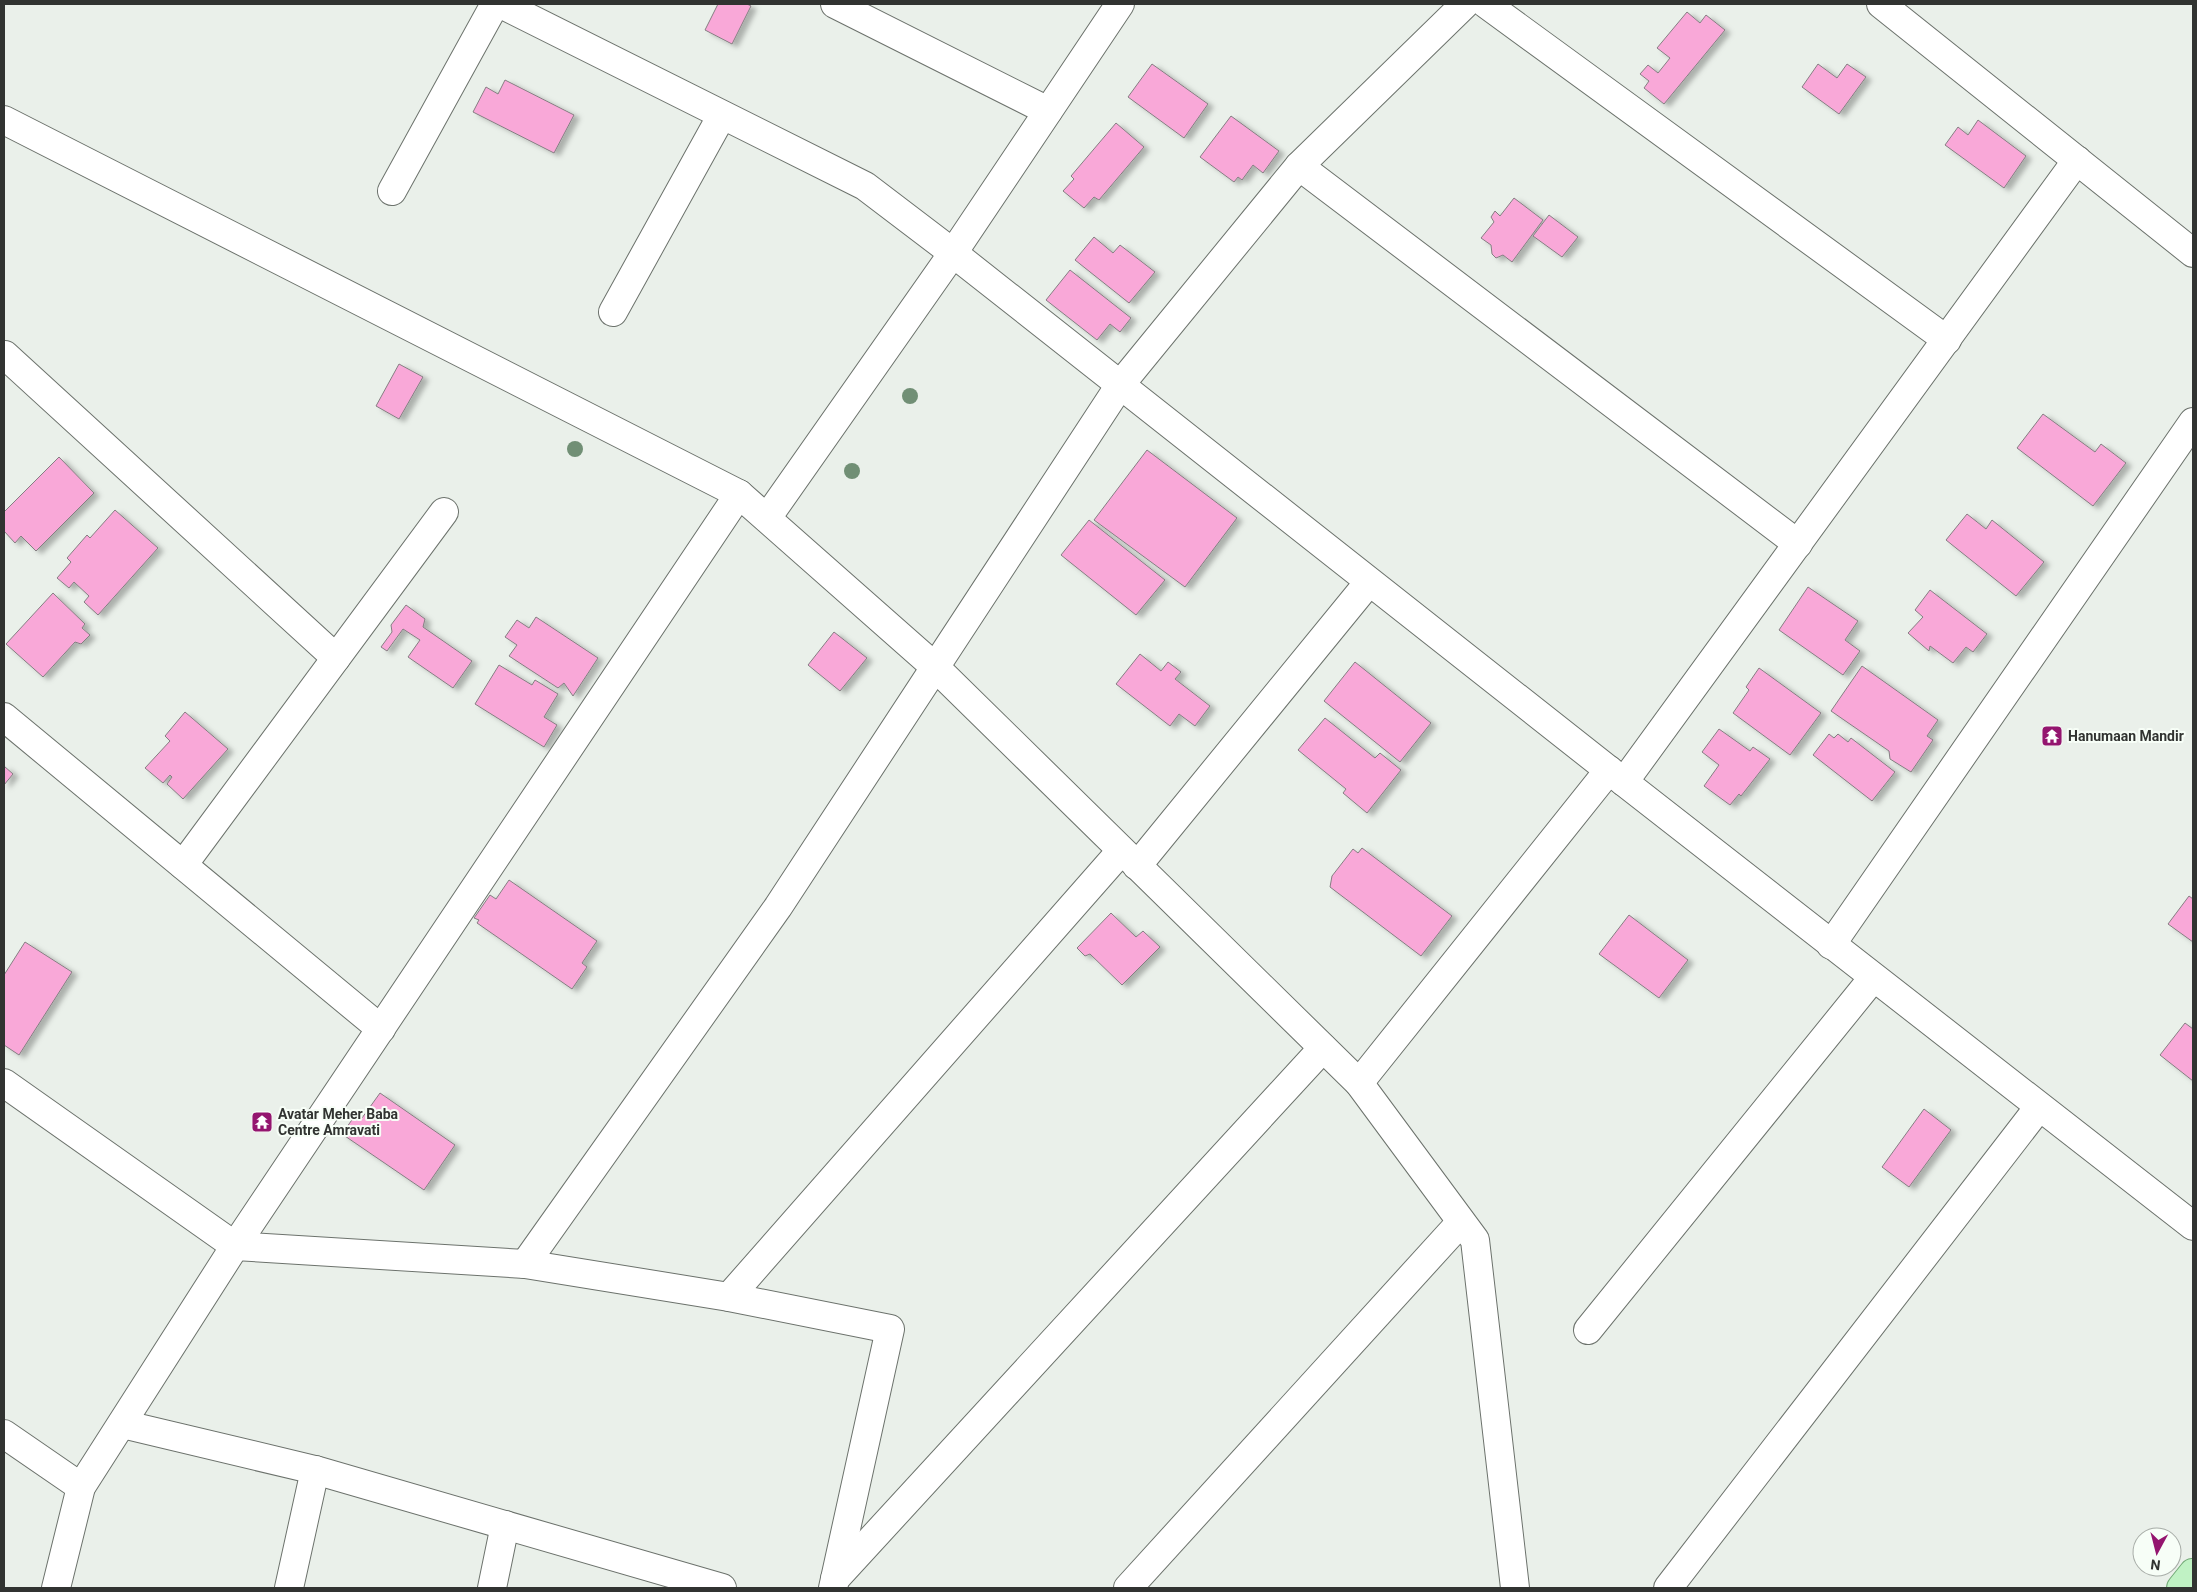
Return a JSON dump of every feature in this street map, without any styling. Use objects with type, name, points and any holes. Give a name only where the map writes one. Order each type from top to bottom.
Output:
[{"type":"main road","points":[[2181,1588],[2193,1573]]},
{"type":"street","points":[[392,191],[495,4]]},
{"type":"street","points":[[501,4],[865,186],[954,253],[1832,946],[2193,1226]]},
{"type":"street","points":[[835,4],[1048,111]]},
{"type":"street","points":[[767,518],[954,253],[1120,4]]},
{"type":"street","points":[[525,1264],[778,907],[1120,385],[1299,166],[1465,4]]},
{"type":"street","points":[[1486,4],[1947,340]]},
{"type":"street","points":[[1881,4],[2193,253]]},
{"type":"street","points":[[613,312],[722,115]]},
{"type":"street","points":[[4,120],[739,494],[935,667],[1359,1083],[1475,1240],[1514,1588]]},
{"type":"street","points":[[1359,1083],[1616,776],[1798,544],[2077,160]]},
{"type":"street","points":[[1299,166],[1798,544]]},
{"type":"street","points":[[5,355],[336,658]]},
{"type":"street","points":[[1832,946],[2193,422]]},
{"type":"street","points":[[56,1588],[81,1487],[235,1246],[739,494]]},
{"type":"street","points":[[183,865],[444,512]]},
{"type":"street","points":[[729,1297],[1129,858],[1369,582]]},
{"type":"street","points":[[4,717],[381,1029]]},
{"type":"street","points":[[1588,1330],[1873,978]]},
{"type":"street","points":[[834,1584],[1323,1048]]},
{"type":"street","points":[[4,1083],[235,1246],[525,1264],[729,1297],[890,1329],[834,1584]]},
{"type":"street","points":[[1668,1588],[2039,1106]]},
{"type":"street","points":[[1128,1588],[1461,1222]]},
{"type":"street","points":[[122,1424],[315,1470],[722,1588]]},
{"type":"street","points":[[4,1434],[81,1487]]},
{"type":"street","points":[[289,1588],[315,1470]]},
{"type":"street","points":[[492,1588],[505,1525]]},
{"type":"building","points":[[718,4],[747,4],[751,6],[732,44],[705,30]]},
{"type":"building","points":[[1687,12],[1700,23],[1706,15],[1725,30],[1664,104],[1644,88],[1649,81],[1640,74],[1648,65],[1658,73],[1670,58],[1657,48]]},
{"type":"building","points":[[1152,64],[1208,104],[1184,138],[1128,97]]},
{"type":"building","points":[[1818,64],[1837,78],[1847,64],[1866,77],[1839,114],[1802,87]]},
{"type":"building","points":[[505,80],[574,115],[554,153],[473,112],[486,87],[498,94]]},
{"type":"building","points":[[1231,116],[1279,151],[1263,173],[1253,165],[1242,180],[1238,177],[1234,182],[1200,157]]},
{"type":"building","points":[[1978,120],[2026,156],[2004,188],[1945,145],[1958,127],[1968,135]]},
{"type":"building","points":[[1116,123],[1144,147],[1099,200],[1094,197],[1084,208],[1063,191],[1074,179],[1071,176]]},
{"type":"building","points":[[1514,198],[1543,220],[1512,262],[1503,255],[1496,258],[1492,254],[1491,245],[1481,238],[1494,222],[1491,217],[1495,211],[1500,216]]},
{"type":"building","points":[[1549,215],[1578,237],[1562,257],[1533,236]]},
{"type":"building","points":[[1094,237],[1113,253],[1120,245],[1155,272],[1129,303],[1075,260]]},
{"type":"building","points":[[1070,270],[1131,318],[1120,332],[1110,324],[1097,340],[1046,300]]},
{"type":"building","points":[[399,364],[423,377],[399,419],[376,406]]},
{"type":"building","points":[[2043,414],[2095,452],[2101,444],[2126,463],[2093,506],[2017,448]]},
{"type":"building","points":[[1147,450],[1237,518],[1185,587],[1094,520]]},
{"type":"building","points":[[59,457],[94,493],[36,551],[21,536],[15,543],[4,531],[4,512]]},
{"type":"building","points":[[115,510],[158,548],[98,615],[84,602],[89,596],[74,582],[69,588],[57,578],[71,562],[67,558],[87,535],[90,538]]},
{"type":"building","points":[[1967,514],[1986,529],[1992,520],[2044,562],[2016,596],[1946,540]]},
{"type":"building","points":[[1089,520],[1165,580],[1136,615],[1061,555]]},
{"type":"building","points":[[1808,587],[1858,621],[1845,640],[1860,651],[1843,675],[1779,630]]},
{"type":"building","points":[[1930,590],[1987,634],[1973,652],[1966,647],[1953,663],[1930,646],[1929,651],[1908,633],[1923,617],[1915,610]]},
{"type":"building","points":[[53,593],[85,624],[82,628],[90,635],[81,644],[75,642],[43,677],[6,644]]},
{"type":"building","points":[[406,605],[425,619],[423,627],[472,661],[453,688],[408,657],[420,640],[403,629],[387,651],[381,647],[392,632],[391,625]]},
{"type":"building","points":[[536,617],[598,658],[573,696],[564,683],[558,688],[509,656],[517,645],[505,637],[517,620],[529,628]]},
{"type":"building","points":[[834,632],[867,658],[840,691],[808,665]]},
{"type":"building","points":[[1140,654],[1161,671],[1168,662],[1181,672],[1175,679],[1210,706],[1195,726],[1179,714],[1170,726],[1116,684]]},
{"type":"building","points":[[1355,662],[1431,723],[1400,762],[1324,701]]},
{"type":"building","points":[[499,665],[532,685],[535,680],[558,694],[544,717],[557,725],[544,747],[475,704]]},
{"type":"building","points":[[1862,666],[1938,720],[1927,736],[1933,740],[1911,772],[1890,759],[1889,751],[1831,711]]},
{"type":"building","points":[[1759,668],[1821,713],[1790,755],[1733,713],[1749,690],[1746,687]]},
{"type":"building","points":[[185,712],[228,749],[183,799],[167,784],[172,777],[170,775],[163,783],[145,768],[170,741],[165,736]]},
{"type":"building","points":[[1325,718],[1375,758],[1380,753],[1401,770],[1367,813],[1343,793],[1346,789],[1298,750]]},
{"type":"building","points":[[1719,729],[1750,751],[1753,747],[1770,759],[1741,796],[1739,794],[1730,805],[1704,786],[1719,765],[1702,752]]},
{"type":"building","points":[[1829,734],[1834,738],[1838,734],[1848,742],[1851,738],[1895,772],[1872,801],[1813,755]]},
{"type":"building","points":[[4,766],[13,774],[4,785]]},
{"type":"building","points":[[1362,848],[1452,916],[1421,956],[1330,887],[1332,876],[1353,849],[1358,853]]},
{"type":"building","points":[[509,880],[597,941],[582,963],[587,967],[572,989],[477,923],[479,920],[474,918],[490,895],[496,899]]},
{"type":"building","points":[[2189,896],[2193,899],[2193,942],[2168,924]]},
{"type":"building","points":[[1111,913],[1136,937],[1143,931],[1160,947],[1122,985],[1090,954],[1085,956],[1077,948]]},
{"type":"building","points":[[1629,915],[1688,960],[1659,998],[1599,954]]},
{"type":"building","points":[[25,942],[72,972],[19,1055],[4,1045],[4,975]]},
{"type":"building","points":[[2185,1023],[2193,1029],[2193,1081],[2160,1055]]},
{"type":"building","points":[[380,1093],[455,1145],[424,1190],[342,1134],[356,1114],[362,1118]]},
{"type":"building","points":[[1924,1109],[1951,1130],[1909,1187],[1882,1167]]},
{"type":"place","name":"Hanumaan Mandir","points":[[2052,736]]},
{"type":"place","name":"Avatar Meher Baba Centre Amravati","points":[[262,1122]]}]
